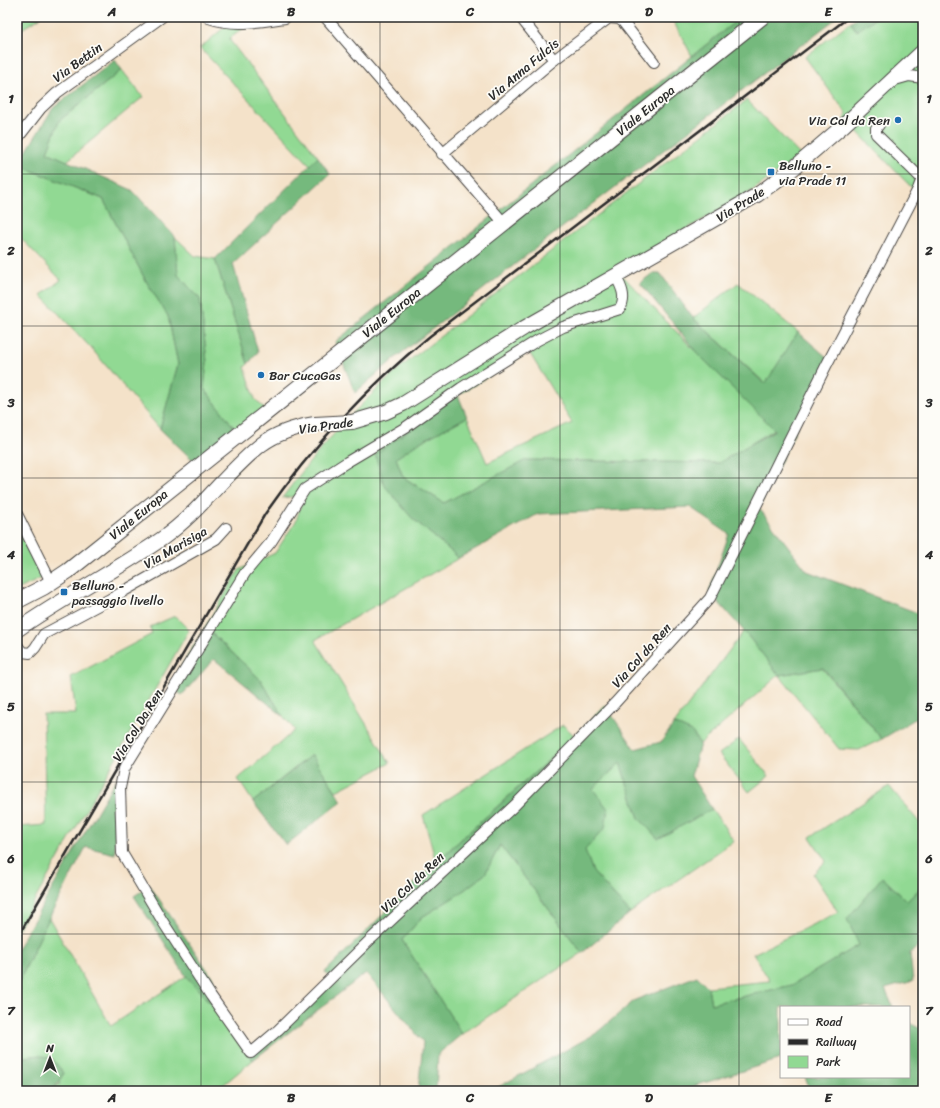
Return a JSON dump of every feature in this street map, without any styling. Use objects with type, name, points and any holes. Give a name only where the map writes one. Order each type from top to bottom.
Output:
[{"type":"main road","name":"Viale Europa","points":[[17,601],[51,582],[762,17]]},
{"type":"main road","name":"Via Prade","points":[[17,630],[169,534],[194,513],[262,444],[282,433],[315,424],[352,422],[386,412],[403,404],[524,328],[615,275],[734,210],[794,167],[844,125],[923,51]]},
{"type":"street","name":"Via Bettin","points":[[17,139],[41,108],[57,93],[162,17]]},
{"type":"street","points":[[209,17],[228,21],[247,22],[285,17]]},
{"type":"street","points":[[325,17],[442,154],[504,223]]},
{"type":"street","points":[[520,17],[554,60]]},
{"type":"street","name":"Via Anna Fulcis","points":[[442,154],[554,60],[604,21],[613,17],[623,22],[654,62]]},
{"type":"street","points":[[891,81],[910,76],[923,78]]},
{"type":"street","name":"Via Col da Ren","points":[[251,1053],[278,1030],[372,938],[515,805],[615,703],[710,598],[922,177],[876,134],[876,128],[879,125]]},
{"type":"street","name":"Via Col Da Ren","points":[[251,1053],[211,996],[163,922],[122,853],[120,788],[124,769],[244,573],[272,542],[305,490],[347,462],[406,427],[461,388],[538,340],[563,327],[620,309],[624,302],[623,295],[615,275]]},
{"type":"street","points":[[17,514],[51,582]]},
{"type":"street","name":"Via Marisiga","points":[[17,645],[22,652],[30,653],[44,634],[110,600],[216,539],[226,528]]},
{"type":"green space","points":[[17,17],[41,17],[17,32]]},
{"type":"green space","points":[[259,17],[229,39],[318,157],[310,165],[200,48],[227,25]]},
{"type":"green space","points":[[671,17],[741,17],[692,56]]},
{"type":"green space","points":[[741,17],[838,17],[559,230],[394,359],[355,393],[335,342]]},
{"type":"green space","points":[[857,17],[877,17],[857,31],[850,22]]},
{"type":"green space","points":[[877,17],[923,17],[923,184],[915,181],[914,190],[844,118],[847,114],[805,57],[850,22],[857,31]]},
{"type":"green space","points":[[115,60],[122,70],[59,121],[47,152],[132,190],[175,237],[178,275],[200,299],[207,362],[204,388],[236,430],[196,463],[160,429],[178,364],[168,316],[146,281],[103,199],[18,165],[53,108]]},
{"type":"green space","points":[[122,70],[143,97],[67,161],[47,152],[59,121]]},
{"type":"green space","points":[[747,100],[801,156],[743,197],[616,269],[699,355],[775,429],[719,463],[527,460],[444,503],[403,477],[396,458],[420,442],[467,417],[487,463],[572,423],[529,352],[458,395],[375,454],[411,517],[459,558],[315,640],[390,763],[336,791],[311,755],[253,802],[238,779],[295,730],[283,716],[260,679],[205,627],[239,570],[275,553],[296,521],[304,495],[282,498],[310,462],[339,429],[369,397],[402,366]]},
{"type":"green space","points":[[318,157],[330,174],[233,264],[258,352],[248,364],[215,259]]},
{"type":"green space","points":[[18,165],[103,199],[146,281],[168,316],[178,364],[160,429],[91,348],[41,295],[61,280],[17,234]]},
{"type":"green space","points":[[175,237],[195,256],[215,259],[248,364],[245,367],[255,399],[265,409],[236,430],[204,388],[207,362],[200,299],[178,275]]},
{"type":"green space","points":[[653,273],[660,273],[693,318],[765,384],[798,332],[829,359],[759,508],[807,571],[923,615],[923,714],[882,739],[823,668],[779,675],[744,631],[709,592],[729,534],[690,507],[538,514],[459,558],[411,517],[384,485],[375,454],[458,395],[467,417],[420,442],[396,458],[403,477],[444,503],[526,460],[719,463],[775,430],[699,355],[640,283]]},
{"type":"green space","points":[[738,283],[798,332],[766,384],[693,318]]},
{"type":"green space","points":[[17,524],[27,548],[44,577],[17,590]]},
{"type":"green space","points":[[175,616],[189,630],[17,931],[17,827],[46,825],[43,714],[76,714],[71,677],[152,634],[150,627]]},
{"type":"green space","points":[[205,627],[260,679],[283,716],[214,659],[182,695],[169,686]]},
{"type":"green space","points":[[744,631],[779,675],[700,744],[692,732],[674,724]]},
{"type":"green space","points":[[822,668],[882,739],[859,750],[839,749],[779,675]]},
{"type":"green space","points":[[605,705],[635,749],[661,742],[674,724],[692,732],[700,744],[691,776],[712,809],[658,839],[639,818],[620,763],[593,789],[608,809],[605,828],[585,850],[593,872],[630,913],[582,953],[500,845],[485,874],[459,894],[422,917],[402,940],[462,1034],[438,1054],[436,1091],[418,1091],[423,1042],[366,973],[253,1060],[249,1054],[331,980],[325,972],[436,862],[567,744]]},
{"type":"green space","points":[[563,725],[575,736],[436,862],[423,815]]},
{"type":"green space","points":[[739,739],[769,776],[749,792],[719,754]]},
{"type":"green space","points":[[312,755],[342,801],[286,845],[253,802]]},
{"type":"green space","points":[[620,763],[639,818],[658,838],[712,809],[734,841],[630,913],[593,872],[585,850],[592,789]]},
{"type":"green space","points":[[116,779],[115,854],[86,847],[49,918],[17,986],[17,949]]},
{"type":"green space","points":[[889,786],[923,827],[923,886],[907,901],[882,877],[860,945],[792,985],[711,1004],[708,987],[770,981],[753,954],[838,912],[813,874],[826,861],[810,837]]},
{"type":"green space","points":[[500,845],[582,953],[462,1034],[402,940],[422,917],[459,894],[485,874]]},
{"type":"green space","points":[[882,877],[907,901],[923,886],[923,943],[910,953],[913,981],[885,989],[893,1006],[780,1006],[780,1059],[678,1091],[491,1091],[595,1034],[635,1000],[697,976],[708,987],[711,1004],[792,985],[859,945],[847,919]]},
{"type":"green space","points":[[150,886],[213,978],[221,1015],[186,976],[134,896]]},
{"type":"green space","points":[[49,918],[111,1026],[186,976],[221,1015],[253,1060],[216,1091],[50,1091],[60,1084],[40,1055],[17,1058],[17,986]]},
{"type":"green space","points":[[910,1024],[923,1030],[923,1091],[810,1091],[805,1078],[910,1078]]},
{"type":"green space","points":[[40,1055],[53,1059],[63,1073],[60,1081],[56,1086],[45,1091],[17,1091],[17,1058]]},
{"type":"railway","points":[[17,938],[265,514],[321,441],[362,397],[430,336],[849,17]]},
{"type":"place","name":"Via Col da Ren","points":[[898,120]]},
{"type":"place","name":"Belluno - via Prade 11","points":[[771,172]]},
{"type":"place","name":"Bar CucaGas","points":[[261,375]]},
{"type":"place","name":"Belluno - passaggio livello","points":[[64,592]]}]
